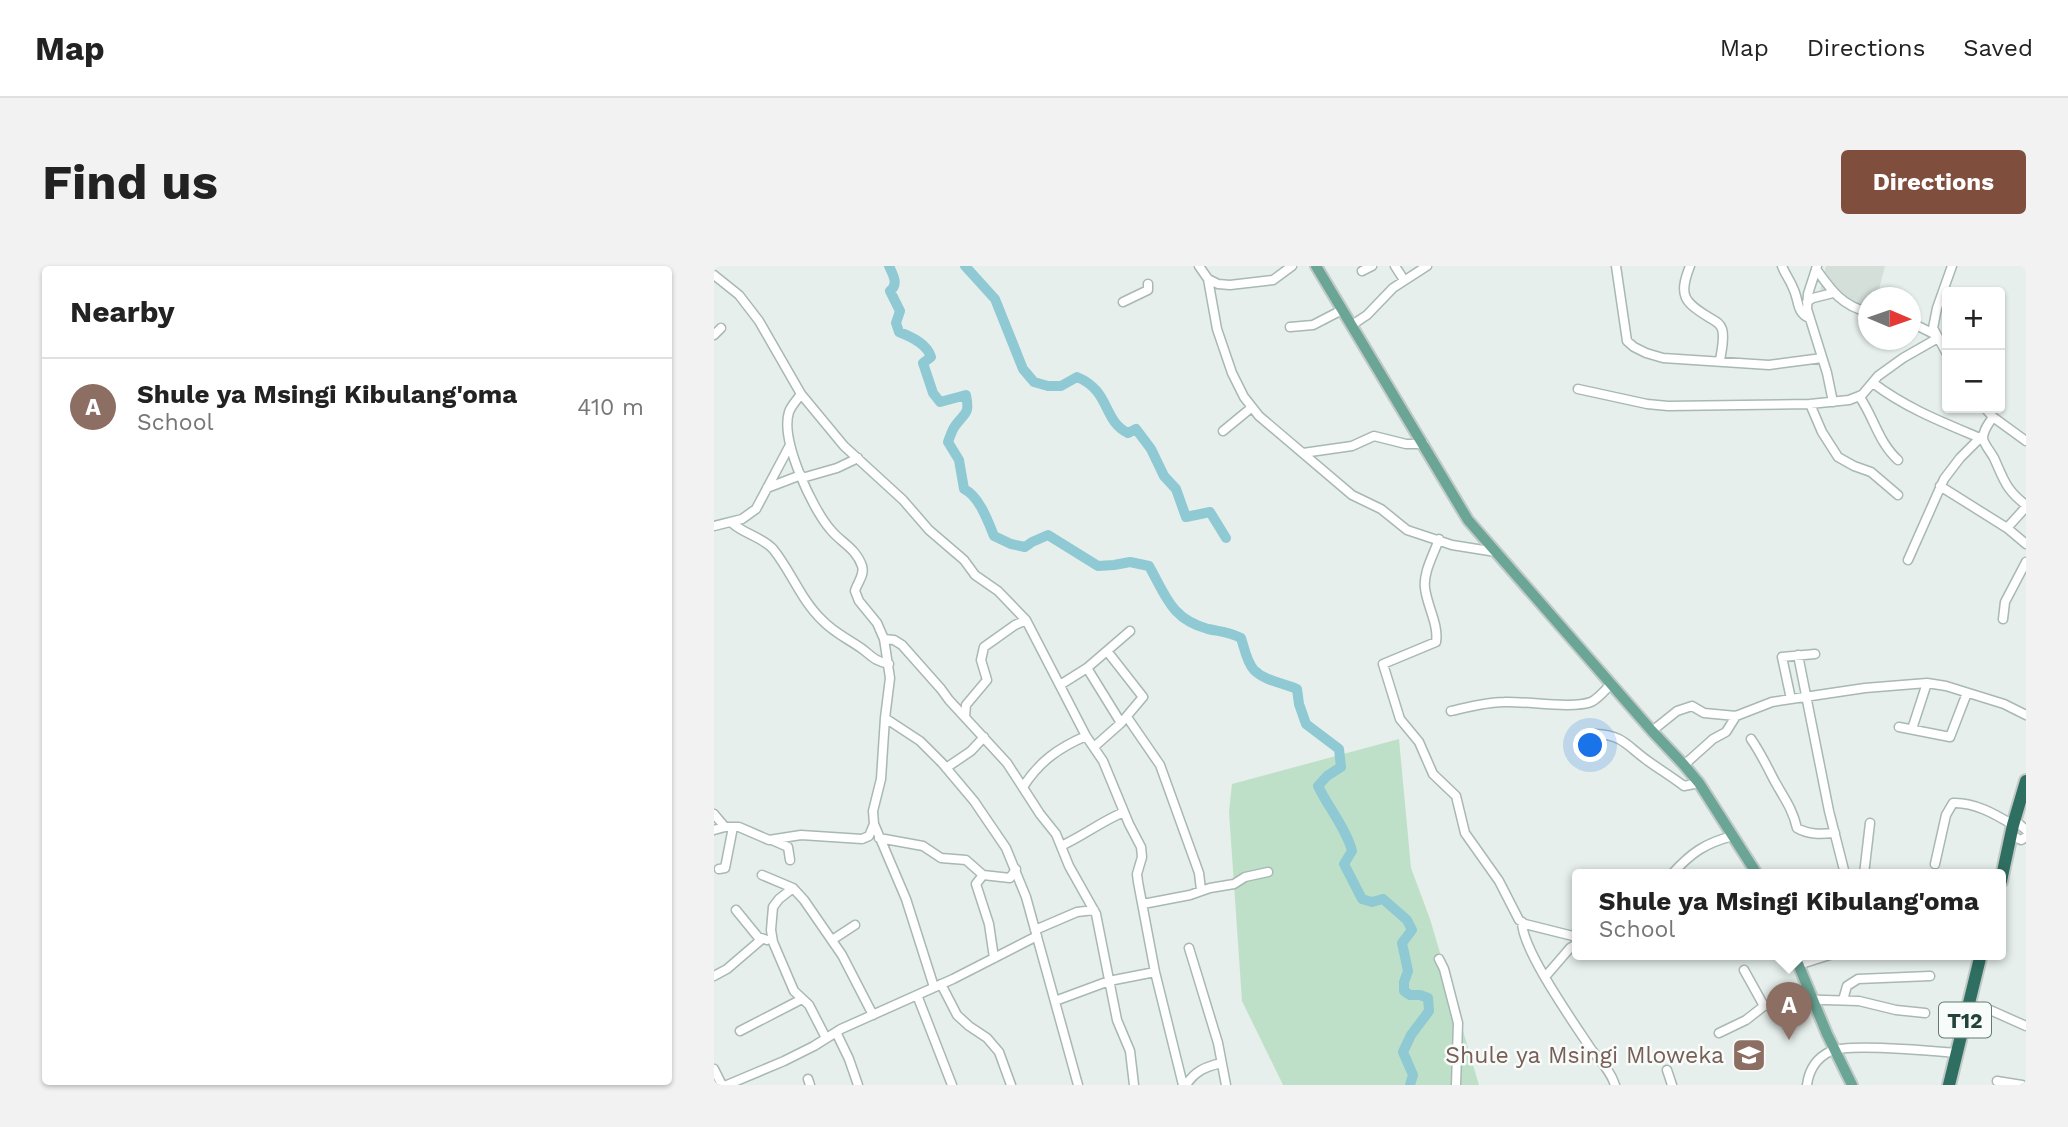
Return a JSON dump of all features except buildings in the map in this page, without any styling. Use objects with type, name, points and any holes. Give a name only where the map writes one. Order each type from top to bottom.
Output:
[{"type":"highway","points":[[2004,869],[2026,780]]},
{"type":"highway","name":"T12","points":[[1949,1085],[1980,960]]},
{"type":"main road","points":[[1316,266],[1468,520],[1699,783],[1754,869]]},
{"type":"main road","points":[[1796,960],[1852,1085]]},
{"type":"street","points":[[1199,266],[1208,279],[1217,329],[1232,373],[1251,408],[1352,495],[1381,509],[1407,530],[1452,545],[1496,552]]},
{"type":"street","points":[[1208,279],[1218,284],[1230,285],[1267,282],[1292,266]]},
{"type":"street","points":[[1362,271],[1372,266]]},
{"type":"street","points":[[1395,266],[1404,281]]},
{"type":"street","points":[[1352,325],[1367,315],[1386,295],[1427,266]]},
{"type":"street","points":[[1616,266],[1627,341],[1646,354],[1663,358],[1769,365],[1822,358]]},
{"type":"street","points":[[1690,266],[1683,289],[1684,297],[1689,304],[1721,326],[1723,340],[1720,361]]},
{"type":"street","points":[[1782,266],[1794,289],[1803,316],[1809,318]]},
{"type":"street","points":[[1945,350],[1933,328],[1952,266]]},
{"type":"street","points":[[1816,268],[1833,293],[1847,304],[1858,308]]},
{"type":"street","points":[[1816,268],[1807,302],[1809,318],[1833,402]]},
{"type":"street","points":[[714,275],[739,295],[759,321],[801,394],[844,446],[904,500],[929,530],[964,560],[975,575],[998,591],[1026,620],[1086,736],[1111,777],[1142,851],[1137,877],[1155,972],[1184,1085]]},
{"type":"street","points":[[1123,302],[1134,294],[1148,290],[1148,284]]},
{"type":"street","points":[[1807,302],[1833,293]]},
{"type":"street","points":[[1290,327],[1313,325],[1342,310]]},
{"type":"street","points":[[1921,328],[1937,336]]},
{"type":"street","points":[[1578,389],[1668,406],[1833,402],[1859,396],[1878,376],[1937,336]]},
{"type":"street","points":[[1873,383],[1889,396],[1925,415],[1981,436],[2006,486],[2026,506],[2007,528]]},
{"type":"street","points":[[801,394],[789,411],[790,445],[808,494],[831,531],[856,554],[863,572],[855,591],[859,601],[877,623],[884,639],[890,692],[885,718],[881,779],[873,811],[874,824],[938,986],[957,1015],[987,1038],[999,1052],[1011,1085]]},
{"type":"street","points":[[1859,396],[1870,412],[1886,448],[1898,460]]},
{"type":"street","points":[[1810,404],[1822,432],[1838,457],[1871,472],[1898,495]]},
{"type":"street","points":[[1223,432],[1251,408]]},
{"type":"street","points":[[1989,413],[2026,441]]},
{"type":"street","points":[[1908,560],[1940,485],[1959,458],[1981,436],[1993,417]]},
{"type":"street","points":[[1303,453],[1352,446],[1374,436],[1406,444],[1424,444]]},
{"type":"street","points":[[714,526],[743,519],[756,509],[790,445]]},
{"type":"street","points":[[767,488],[801,476],[838,468],[858,458]]},
{"type":"street","points":[[1940,485],[2007,528],[2026,544]]},
{"type":"street","points":[[743,519],[751,535]]},
{"type":"street","points":[[732,523],[740,531],[772,549],[823,622],[877,662],[888,664]]},
{"type":"street","points":[[1439,540],[1424,579],[1429,611],[1437,630],[1436,642],[1383,664],[1401,719],[1419,742],[1433,774],[1457,796],[1465,833],[1499,881],[1522,922],[1524,938],[1545,977],[1615,1085]]},
{"type":"street","points":[[2003,619],[2006,600],[2026,562]]},
{"type":"street","points":[[965,717],[966,705],[988,680],[981,660],[984,647],[1026,620]]},
{"type":"street","points":[[1060,685],[1087,668],[1130,631]]},
{"type":"street","points":[[884,639],[894,640],[902,645],[941,688],[1007,763],[1056,834],[1069,866],[1098,921],[1117,1020],[1130,1051],[1134,1085]]},
{"type":"street","points":[[1094,747],[1124,720],[1143,698],[1107,651]]},
{"type":"street","points":[[1791,699],[1782,657],[1815,654]]},
{"type":"street","points":[[1798,655],[1844,869]]},
{"type":"street","points":[[1087,668],[1163,770],[1199,873],[1201,890]]},
{"type":"street","points":[[1912,729],[1927,683]]},
{"type":"street","points":[[1652,731],[1677,711],[1692,706],[1704,713],[1736,716],[1772,702],[1805,696],[1927,683],[1946,686],[2004,704],[2026,715]]},
{"type":"street","points":[[1451,711],[1492,702],[1575,705],[1599,697],[1611,684]]},
{"type":"street","points":[[1899,727],[1950,737],[1967,693]]},
{"type":"street","points":[[1684,765],[1713,739],[1726,732],[1736,716]]},
{"type":"street","points":[[885,718],[920,741],[946,768],[974,800],[1006,848],[1016,869],[1036,933],[1078,1085]]},
{"type":"street","points":[[1596,734],[1609,734],[1630,744],[1648,762],[1684,786],[1699,783]]},
{"type":"street","points":[[1023,787],[1037,767],[1059,748],[1086,736]]},
{"type":"street","points":[[946,768],[971,751],[984,737]]},
{"type":"street","points":[[1751,739],[1793,811],[1797,828],[1814,834],[1835,833]]},
{"type":"street","points":[[1935,864],[1946,815],[1953,803],[1988,810],[2018,822],[2026,830]]},
{"type":"street","points":[[1061,846],[1124,812]]},
{"type":"street","points":[[714,814],[729,827]]},
{"type":"street","points":[[1865,869],[1870,823]]},
{"type":"street","points":[[2016,823],[2021,841],[2026,837]]},
{"type":"street","points":[[869,836],[874,824]]},
{"type":"street","points":[[719,869],[725,868],[729,827]]},
{"type":"street","points":[[714,830],[745,828],[788,847],[790,860]]},
{"type":"street","points":[[772,841],[801,835],[862,839],[869,836],[923,846],[941,859],[966,860],[983,876],[1010,878],[1016,869]]},
{"type":"street","points":[[1677,869],[1710,842],[1732,836]]},
{"type":"street","points":[[1143,904],[1234,884],[1245,877],[1268,872]]},
{"type":"street","points":[[762,875],[793,888],[804,900],[842,955],[873,1015]]},
{"type":"street","points":[[983,876],[976,886],[989,924],[994,958]]},
{"type":"street","points":[[793,888],[773,907],[773,942],[790,984],[814,1013],[826,1038]]},
{"type":"street","points":[[736,910],[752,931],[762,939],[773,942]]},
{"type":"street","points":[[714,1069],[724,1085],[784,1060],[836,1032],[994,958],[1077,912],[1094,910]]},
{"type":"street","points":[[1522,922],[1572,936]]},
{"type":"street","points":[[832,940],[855,925]]},
{"type":"street","points":[[714,976],[727,969],[762,939]]},
{"type":"street","points":[[1545,977],[1572,947]]},
{"type":"street","points":[[1189,948],[1218,1043],[1226,1085]]},
{"type":"street","points":[[1439,959],[1458,1023],[1456,1085]]},
{"type":"street","points":[[1744,970],[1764,1006]]},
{"type":"street","points":[[1055,1001],[1109,981],[1155,972]]},
{"type":"street","points":[[1843,1000],[1847,986],[1858,979],[1930,976]]},
{"type":"street","points":[[917,995],[952,1085]]},
{"type":"street","points":[[740,1031],[803,999]]},
{"type":"street","points":[[1719,1033],[1746,1020],[1764,1006],[1777,1005],[1791,999],[1843,1000],[1925,1013]]},
{"type":"street","points":[[1968,1008],[1990,1010],[2026,1026]]},
{"type":"street","points":[[836,1032],[858,1085]]},
{"type":"street","points":[[1807,1085],[1811,1069],[1817,1060],[1835,1049],[1957,1053]]},
{"type":"street","points":[[1184,1085],[1196,1073],[1221,1063]]},
{"type":"street","points":[[1667,1070],[1672,1085]]},
{"type":"street","points":[[1997,1082],[2024,1085]]},
{"type":"shaded area","points":[[1826,266],[1885,266],[1880,287],[1858,287],[1858,305],[1819,295]]},
{"type":"green space","points":[[1399,739],[1411,868],[1430,919],[1479,1085],[1283,1085],[1242,1001],[1229,812],[1232,784]]},
{"type":"waterway","points":[[889,266],[895,282],[890,291],[900,311],[896,323],[899,332],[909,336],[929,352],[931,357],[923,363],[933,393],[940,402],[966,395],[967,410],[948,442],[959,460],[964,489],[979,503],[994,536],[1025,547],[1048,535],[1098,566],[1130,562],[1149,566],[1165,596],[1178,613],[1196,625],[1241,638],[1248,659],[1258,674],[1297,689],[1306,724],[1339,749],[1341,767],[1318,786],[1350,843],[1352,851],[1344,864],[1362,899],[1372,902],[1383,899],[1407,920],[1412,930],[1402,943],[1408,971],[1404,991],[1410,995],[1428,998],[1429,1011],[1411,1035],[1403,1052],[1413,1075],[1410,1085]]},
{"type":"waterway","points":[[965,266],[995,299],[1023,369],[1034,382],[1061,386],[1077,377],[1088,383],[1101,397],[1114,421],[1128,433],[1136,429],[1151,449],[1164,476],[1176,489],[1186,517],[1210,512],[1226,538]]},
{"type":"place","name":"Shule ya Msingi Kibulang'oma","points":[[1789,1040]]},
{"type":"place","name":"Shule ya Msingi Mloweka","points":[[1749,1055]]}]
